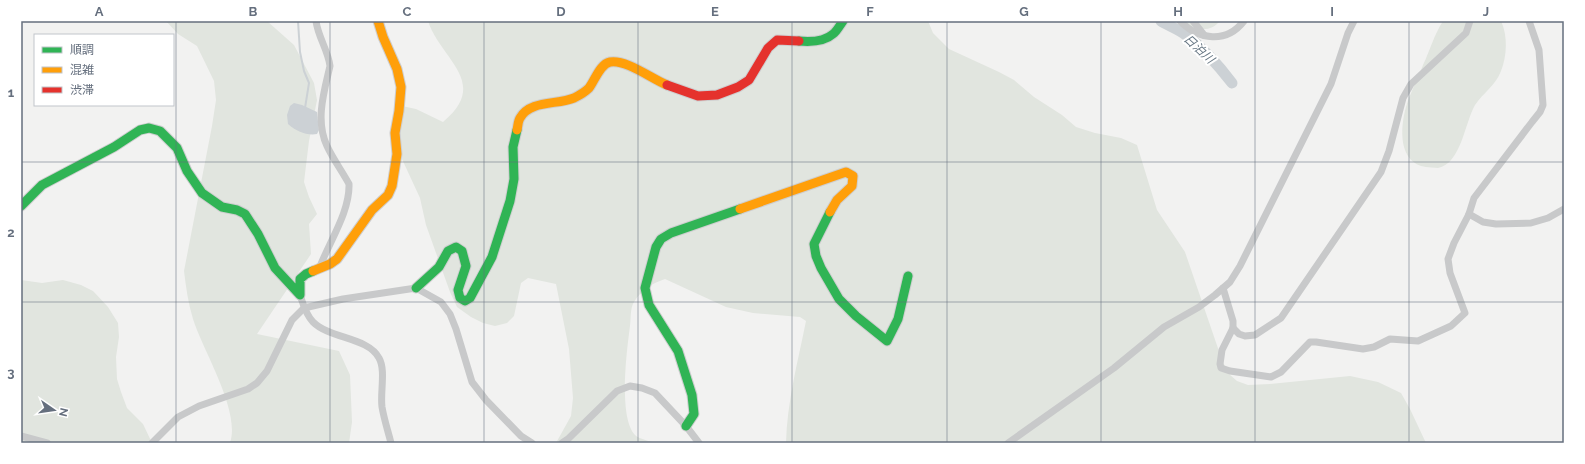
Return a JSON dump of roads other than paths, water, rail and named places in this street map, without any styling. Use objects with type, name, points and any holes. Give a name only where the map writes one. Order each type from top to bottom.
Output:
[{"type":"street","points":[[316,21],[318,35],[329,59],[330,66],[320,115],[322,131],[326,144],[349,184],[348,198],[319,269]]},
{"type":"street","points":[[378,21],[383,37],[397,69],[401,87],[395,133],[397,154],[392,186],[388,195],[372,210],[337,259],[306,274],[300,279],[300,295],[304,308],[313,322],[326,331],[363,345],[370,349],[379,358],[382,366],[382,407],[391,443]]},
{"type":"street","points":[[152,443],[178,417],[199,406],[248,389],[257,383],[267,371],[292,320],[304,308],[343,299],[416,288],[439,267],[448,251],[456,247],[462,251],[466,266],[458,290],[460,298],[465,301],[470,298],[492,257],[510,202],[514,178],[513,147],[520,118],[527,110],[536,106],[574,98],[588,90],[604,66],[610,62],[619,62],[662,83],[698,96],[717,95],[738,88],[749,80],[768,48],[778,40],[809,42],[821,40],[834,34],[843,21]]},
{"type":"street","points":[[1180,21],[1192,31],[1213,37],[1238,28],[1244,21]]},
{"type":"street","points":[[1193,21],[1206,36]]},
{"type":"street","points":[[1008,443],[1114,368],[1164,327],[1199,307],[1230,282],[1240,266],[1331,84],[1354,21]]},
{"type":"street","points":[[1233,328],[1239,334],[1246,336],[1255,335],[1281,318],[1381,172],[1389,151],[1403,98],[1411,84],[1466,32],[1470,21]]},
{"type":"street","points":[[1223,288],[1233,321],[1233,328],[1222,350],[1220,364],[1221,368],[1230,371],[1271,377],[1281,372],[1310,342],[1363,349],[1374,347],[1390,339],[1418,341],[1451,326],[1465,313],[1450,273],[1448,259],[1454,243],[1469,214],[1474,198],[1540,112],[1543,105],[1539,50],[1529,21]]},
{"type":"street","points":[[21,206],[42,185],[114,147],[140,130],[149,128],[160,131],[177,148],[187,171],[202,193],[222,207],[237,210],[245,214],[258,234],[275,268],[300,295]]},
{"type":"street","points":[[686,426],[694,414],[692,395],[678,351],[649,305],[645,288],[656,247],[661,239],[671,233],[846,172],[853,176],[852,186],[837,200],[822,226],[814,244],[816,256],[821,268],[839,299],[856,316],[887,341],[894,328],[903,300],[908,276]]},
{"type":"street","points":[[1469,214],[1483,222],[1496,224],[1531,223],[1548,218],[1564,209]]},
{"type":"street","points":[[416,288],[441,302],[450,314],[472,382],[486,400],[521,436],[532,443]]},
{"type":"street","points":[[562,443],[568,439],[617,391],[630,386],[642,388],[655,393],[686,426],[699,443]]},
{"type":"street","points":[[21,436],[47,443]]},
{"type":"waterway","points":[[298,21],[300,52],[304,71],[309,83],[305,108]]},
{"type":"waterway","name":"日泊川","points":[[1161,21],[1183,33],[1199,46],[1232,83]]}]
